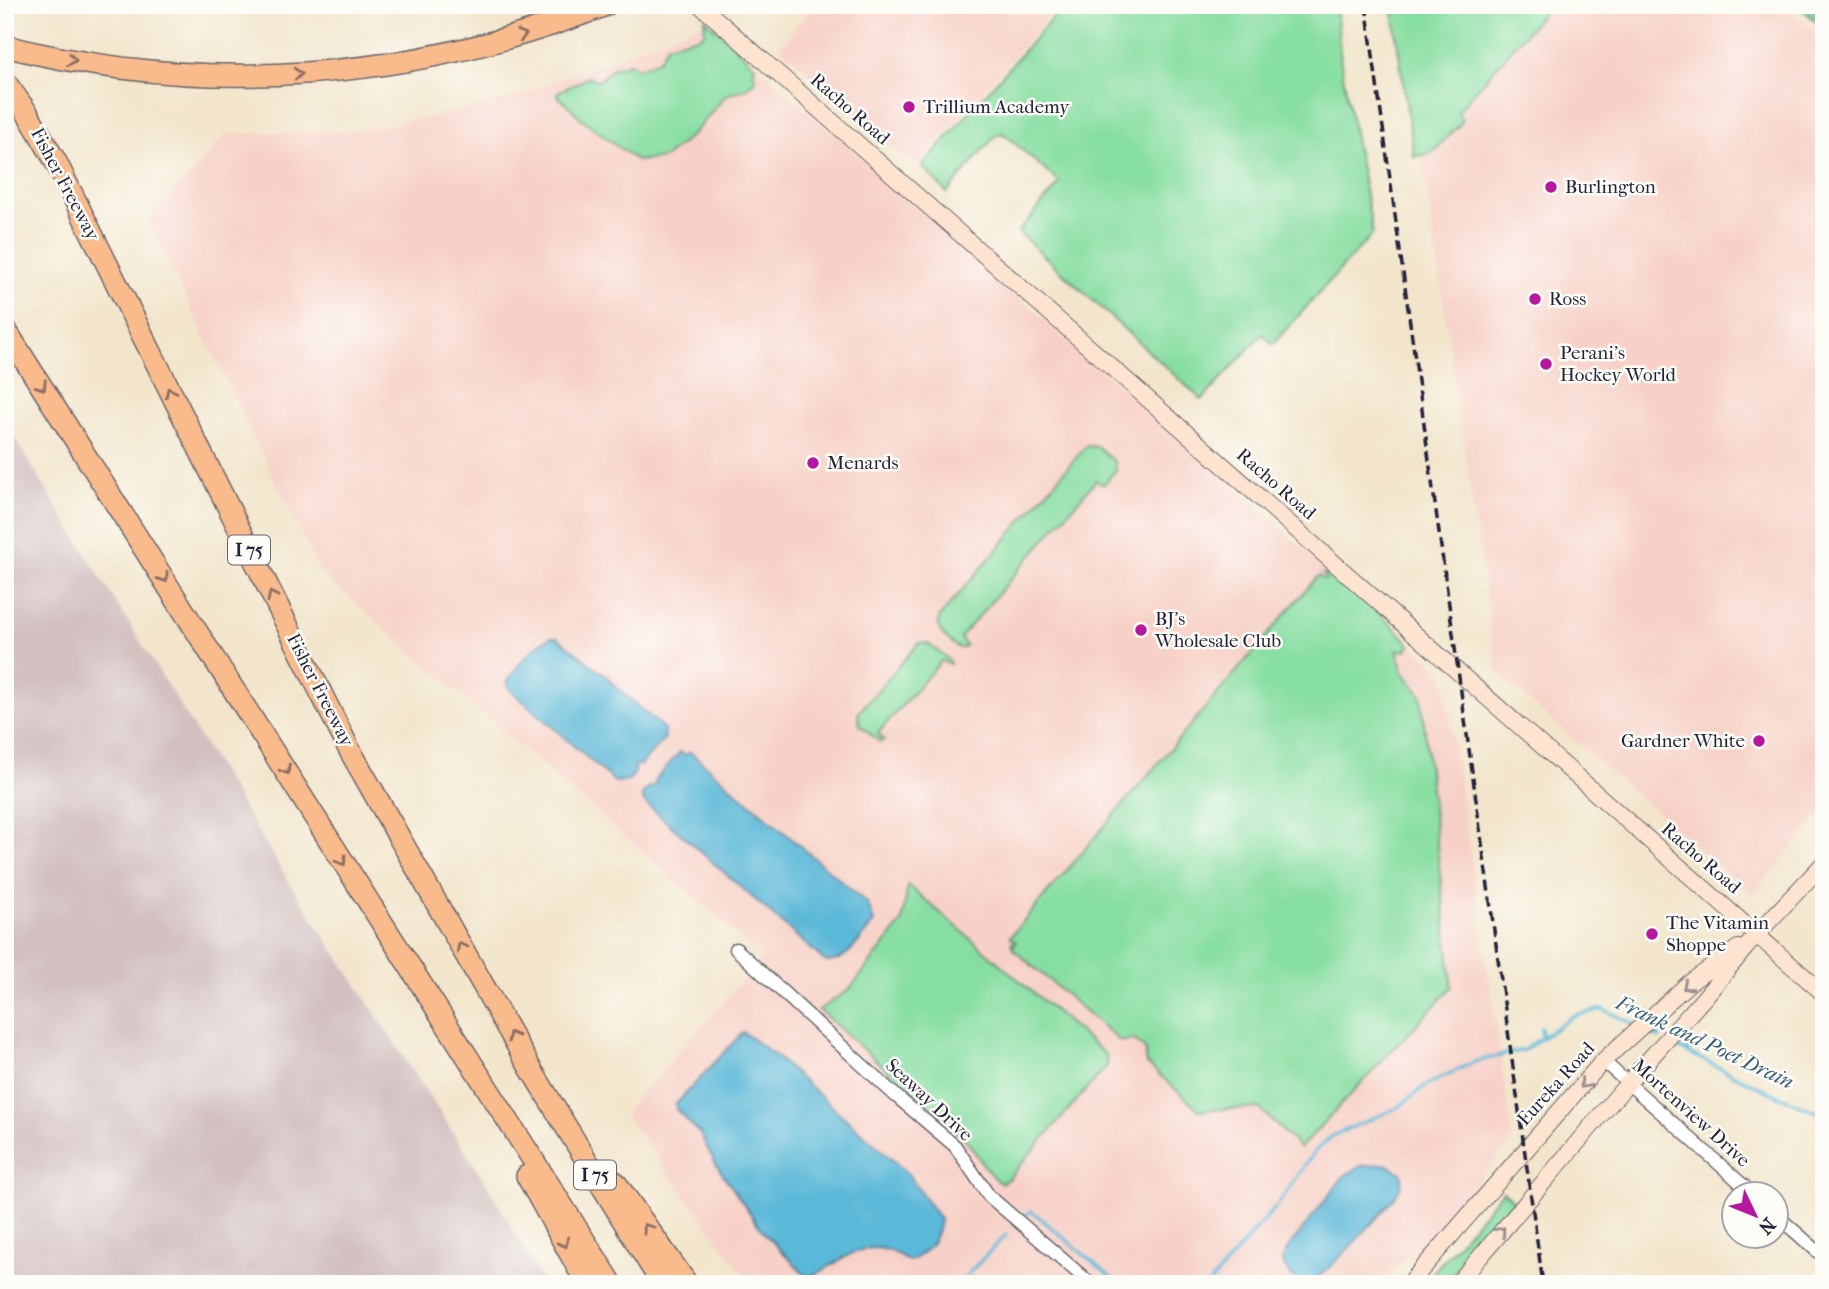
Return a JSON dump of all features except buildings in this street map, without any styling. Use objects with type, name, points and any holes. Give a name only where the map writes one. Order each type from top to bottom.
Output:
[{"type":"highway","points":[[5,46],[63,59],[156,72],[210,75],[291,74],[372,67],[456,52],[544,28],[606,5]]},
{"type":"highway","name":"Fisher Freeway","points":[[8,86],[56,162],[349,749],[529,1066],[662,1284]]},
{"type":"highway","name":"I 75","points":[[5,329],[612,1284]]},
{"type":"highway","points":[[529,1066],[591,1141],[624,1197],[687,1284]]},
{"type":"highway","points":[[476,1073],[498,1125],[587,1284]]},
{"type":"street","name":"Racho Road","points":[[700,5],[1824,994]]},
{"type":"street","name":"Eureka Road","points":[[1457,1284],[1757,934],[1824,863]]},
{"type":"street","name":"Eureka Road","points":[[1409,1284],[1603,1061],[1688,984],[1757,934]]},
{"type":"street","name":"Seaway Drive","points":[[736,949],[896,1096],[955,1146],[989,1196],[1091,1284]]},
{"type":"street","name":"Mortenview Drive","points":[[1603,1061],[1737,1180]]},
{"type":"street","points":[[1790,1227],[1824,1257]]},
{"type":"shaded area","name":"Trillium Academy","points":[[816,5],[1059,5],[916,167],[779,47]]},
{"type":"shaded area","points":[[1550,5],[1786,5],[1824,39],[1824,811],[1752,895],[1497,672],[1421,150]]},
{"type":"shaded area","points":[[707,22],[1443,672],[1513,1139],[1424,1245],[1396,1266],[1380,1284],[751,1284],[624,1113],[763,957],[320,572],[148,221],[226,134],[350,131],[428,118],[515,97]]},
{"type":"shaded area","points":[[5,423],[291,885],[488,1186],[545,1284],[5,1284]]},
{"type":"green space","points":[[1064,5],[1336,5],[1341,64],[1373,233],[1273,344],[1262,334],[1202,400],[1018,232],[1060,183],[1003,133],[995,136],[947,193],[922,166]]},
{"type":"green space","points":[[1392,5],[1550,5],[1458,111],[1462,122],[1433,152],[1414,157]]},
{"type":"green space","points":[[1797,5],[1824,5],[1824,29]]},
{"type":"green space","points":[[705,19],[755,66],[753,72],[756,79],[747,88],[726,95],[693,134],[664,158],[637,161],[582,119],[558,96],[558,92],[589,77],[599,81],[611,69],[630,63],[639,68],[659,60],[667,45],[701,36]]},
{"type":"green space","points":[[1086,446],[1098,447],[1115,462],[1116,470],[1103,485],[1096,480],[960,638],[966,645],[959,648],[940,631],[940,616]]},
{"type":"green space","points":[[1323,574],[1338,577],[1410,645],[1406,651],[1397,650],[1403,672],[1421,695],[1452,987],[1300,1148],[1259,1108],[1199,1110],[1147,1064],[1146,1050],[1132,1038],[1129,1041],[1120,1041],[1014,950],[1011,942],[1014,945],[1016,942],[1010,937],[1316,578],[1327,578]]},
{"type":"green space","points":[[919,643],[927,643],[949,660],[950,664],[941,661],[878,733],[884,740],[880,742],[860,725],[858,713]]},
{"type":"green space","points":[[908,885],[1106,1055],[1107,1066],[1008,1179],[1001,1183],[988,1171],[965,1139],[819,1010],[850,989],[902,922]]},
{"type":"green space","points":[[1503,1191],[1514,1201],[1444,1284],[1423,1284]]},
{"type":"water","points":[[550,637],[557,637],[602,671],[664,729],[665,738],[640,766],[637,764],[634,767],[635,773],[628,781],[615,782],[510,690],[507,683],[515,670],[531,651]]},
{"type":"water","points":[[680,752],[685,755],[690,752],[868,904],[874,922],[846,955],[825,961],[644,802],[642,795],[649,787],[655,786],[656,779]]},
{"type":"water","points":[[743,1032],[774,1055],[907,1173],[940,1219],[934,1239],[922,1254],[909,1261],[890,1251],[865,1249],[807,1277],[764,1233],[717,1166],[700,1134],[676,1109],[676,1104]]},
{"type":"water","points":[[1385,1164],[1402,1173],[1401,1186],[1393,1198],[1356,1241],[1316,1279],[1308,1283],[1300,1282],[1289,1272],[1282,1260],[1286,1251],[1344,1176],[1361,1166]]},
{"type":"waterway","name":"Frank and Poet Drain","points":[[1209,1284],[1279,1203],[1315,1151],[1332,1136],[1397,1108],[1425,1086],[1474,1062],[1524,1050],[1573,1016],[1602,1009],[1636,1025]]},
{"type":"waterway","points":[[1541,1028],[1542,1038]]},
{"type":"waterway","name":"Frank and Poet Drain","points":[[1646,1030],[1660,1038]]},
{"type":"waterway","points":[[1688,1052],[1689,1043]]},
{"type":"waterway","name":"Frank and Poet Drain","points":[[1670,1044],[1824,1115]]},
{"type":"waterway","name":"Frank and Poet Drain","points":[[1025,1215],[1032,1211],[1119,1284]]},
{"type":"waterway","name":"Frank and Poet Drain","points":[[958,1284],[1006,1235]]},
{"type":"railway","points":[[1366,5],[1543,1284]]},
{"type":"place","name":"Trillium Academy","points":[[909,107]]},
{"type":"place","name":"Burlington","points":[[1551,187]]},
{"type":"place","name":"Ross","points":[[1535,299]]},
{"type":"place","name":"Perani's Hockey World","points":[[1546,364]]},
{"type":"place","name":"Menards","points":[[813,463]]},
{"type":"place","name":"BJ's Wholesale Club","points":[[1141,630]]},
{"type":"place","name":"Gardner White","points":[[1759,741]]},
{"type":"place","name":"The Vitamin Shoppe","points":[[1652,934]]}]
